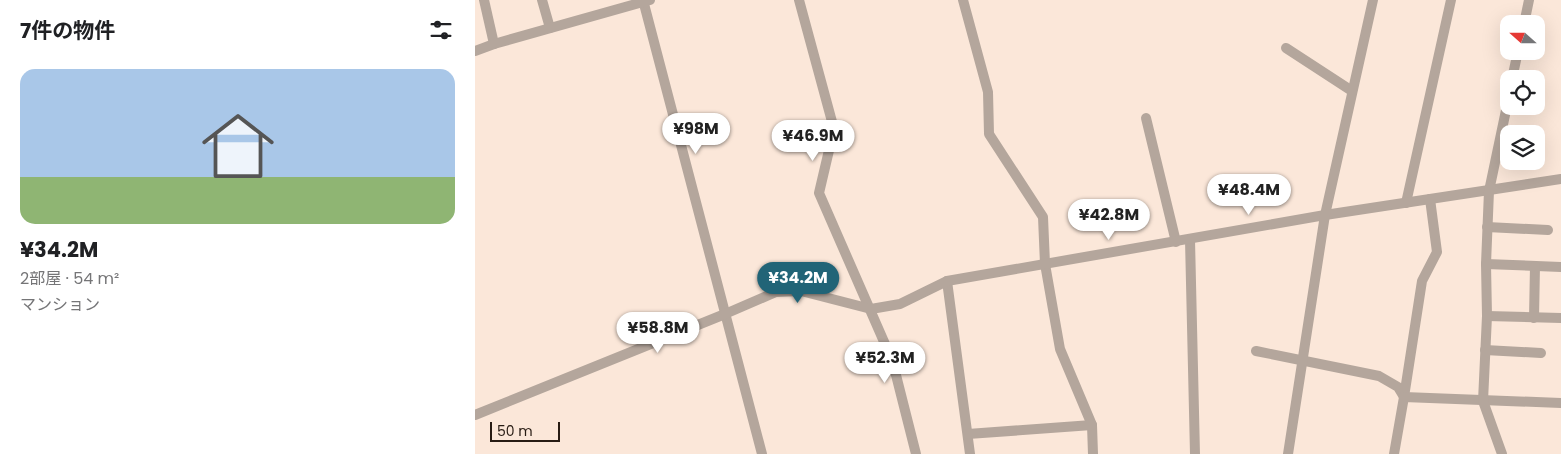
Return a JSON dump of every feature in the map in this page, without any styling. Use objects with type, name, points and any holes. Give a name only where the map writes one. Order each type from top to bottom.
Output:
[{"type":"street","points":[[484,0],[495,44]]},
{"type":"street","points":[[542,0],[550,28]]},
{"type":"street","points":[[799,0],[834,129],[819,193],[885,344],[896,375],[916,454]]},
{"type":"street","points":[[963,0],[988,92],[989,134],[1043,217],[1045,264],[1060,349],[1092,426],[1093,454]]},
{"type":"street","points":[[1288,454],[1325,215],[1373,0]]},
{"type":"street","points":[[1406,203],[1451,0]]},
{"type":"street","points":[[1526,15],[1529,0]]},
{"type":"street","points":[[475,51],[645,1],[761,454]]},
{"type":"street","points":[[1286,48],[1353,91]]},
{"type":"street","points":[[1502,454],[1483,401],[1487,316],[1486,264],[1489,190],[1505,115]]},
{"type":"street","points":[[1146,118],[1176,242]]},
{"type":"street","points":[[475,416],[776,292],[801,291],[871,309],[900,304],[947,281],[1325,215],[1561,179]]},
{"type":"street","points":[[1393,454],[1422,281],[1437,252],[1430,200]]},
{"type":"street","points":[[1487,227],[1548,230]]},
{"type":"street","points":[[1190,240],[1195,454]]},
{"type":"street","points":[[1486,264],[1561,267]]},
{"type":"street","points":[[1534,318],[1535,266]]},
{"type":"street","points":[[947,281],[970,454]]},
{"type":"street","points":[[1487,316],[1561,318]]},
{"type":"street","points":[[1485,350],[1541,353]]},
{"type":"street","points":[[1256,351],[1379,376],[1398,387],[1404,397]]},
{"type":"street","points":[[1404,397],[1561,403]]},
{"type":"street","points":[[968,434],[1092,426]]}]
